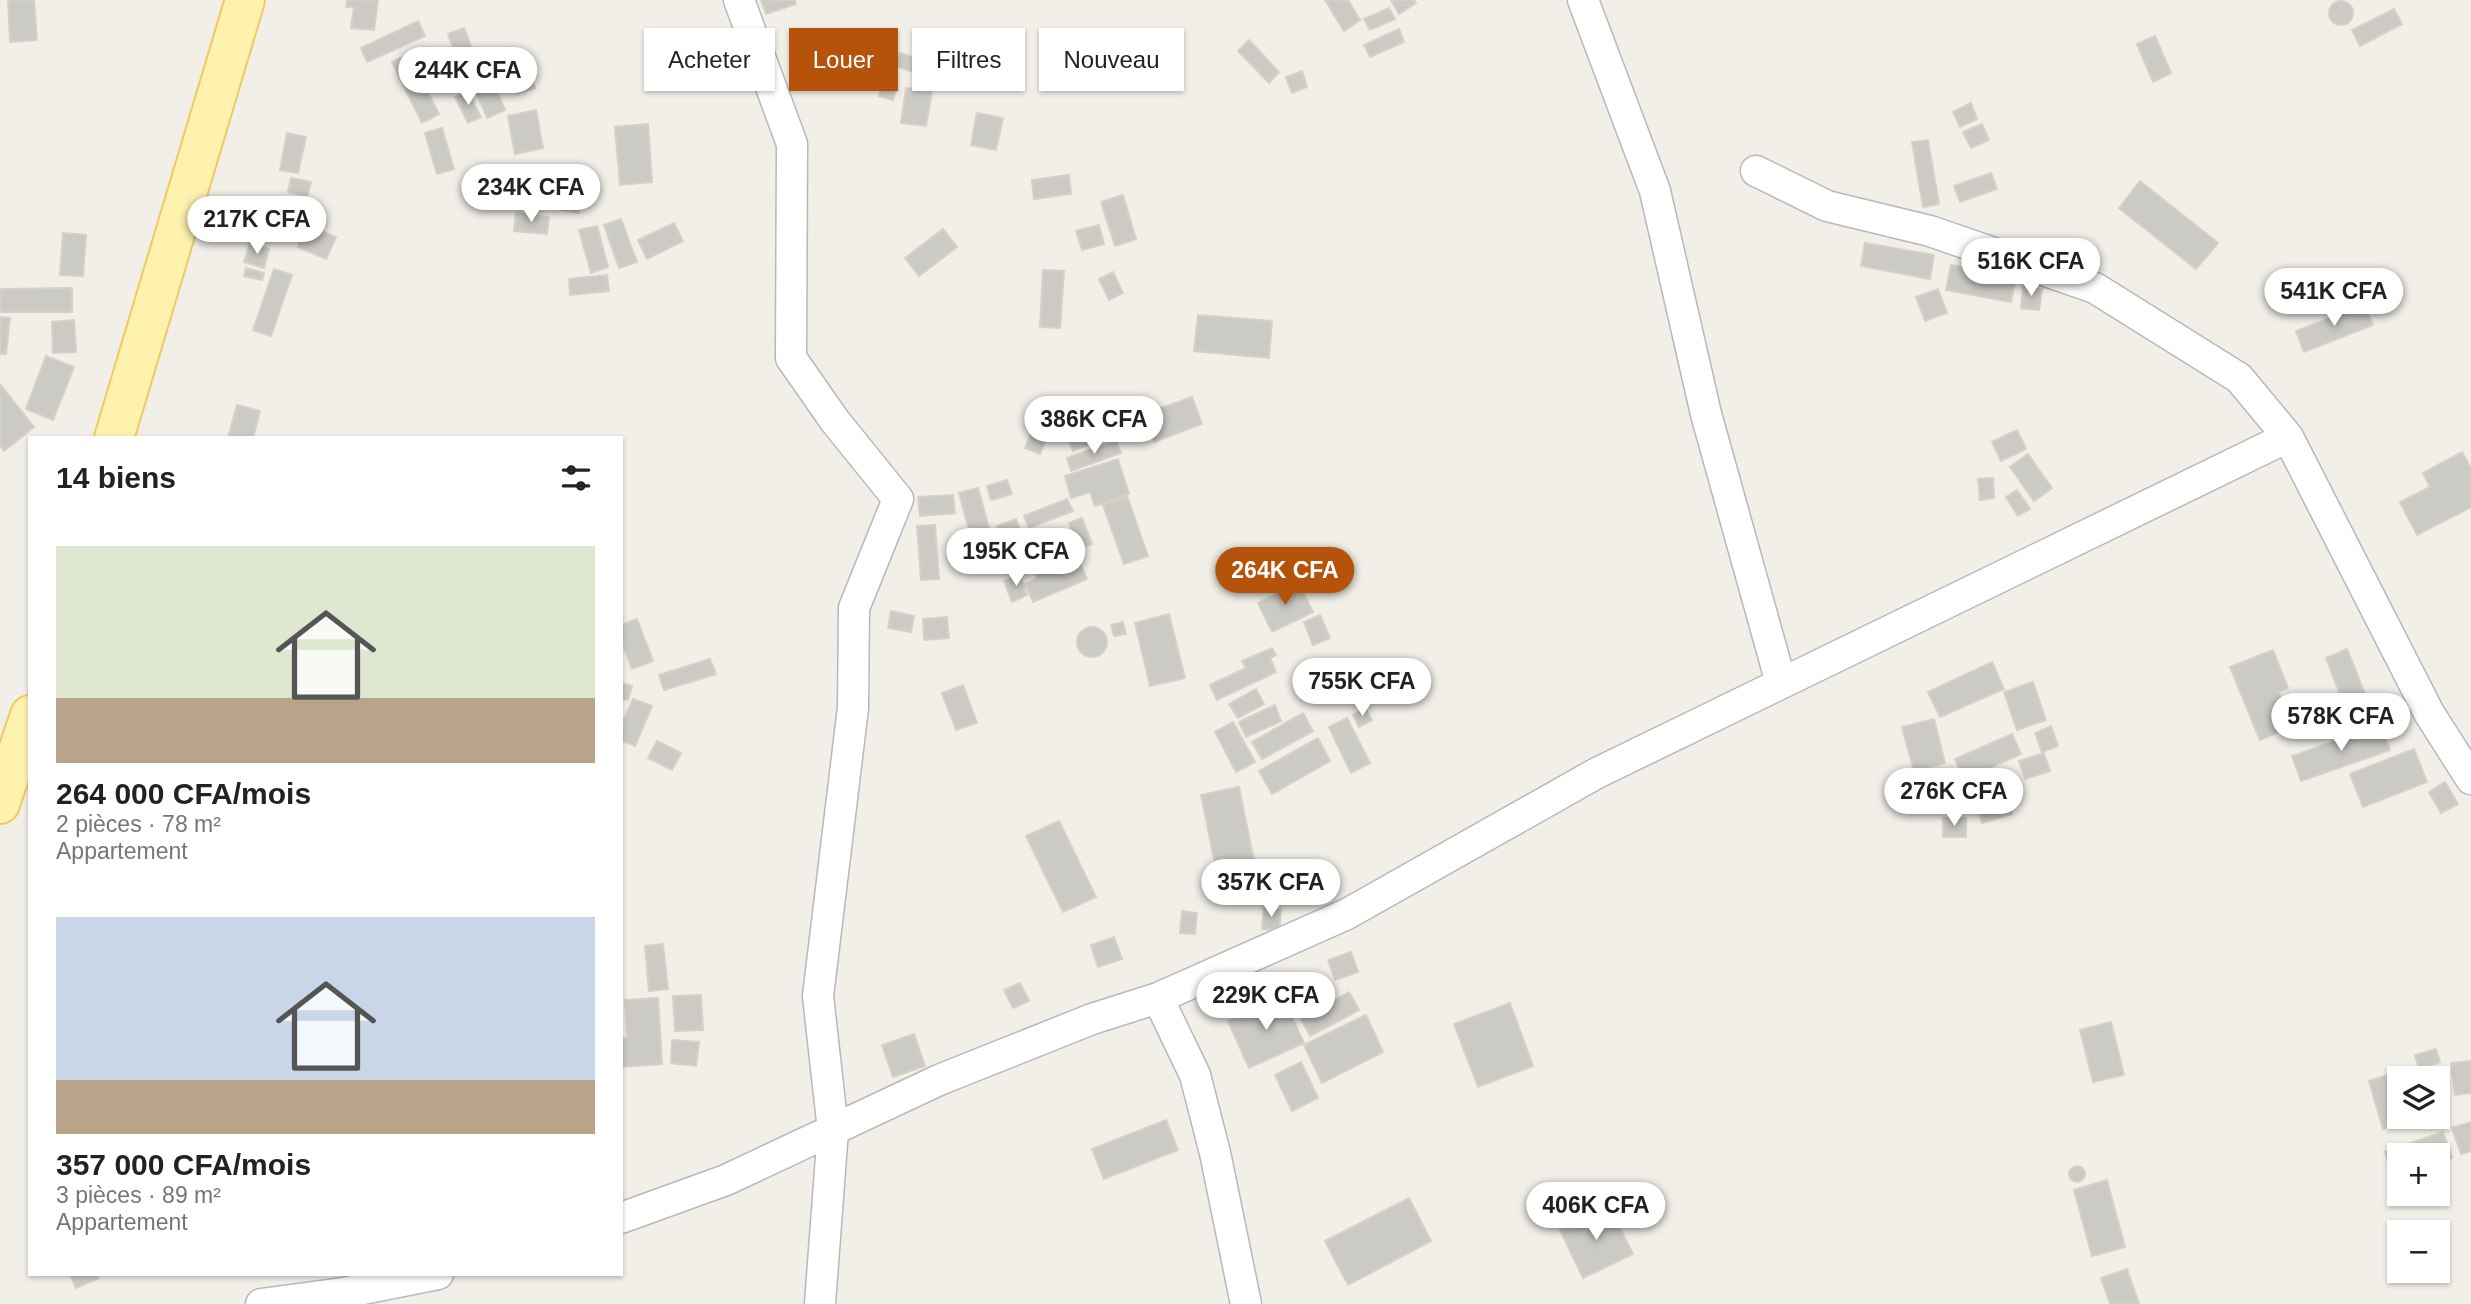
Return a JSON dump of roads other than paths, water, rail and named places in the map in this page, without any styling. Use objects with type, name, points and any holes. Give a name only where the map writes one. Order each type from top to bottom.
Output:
[{"type":"main road","points":[[115,436],[245,0]]},
{"type":"main road","points":[[0,804],[28,721]]},
{"type":"street","points":[[739,0],[792,144],[791,358],[835,421],[898,499],[855,608],[853,708],[818,996],[833,1130],[820,1304]]},
{"type":"street","points":[[1583,0],[1619,89],[1655,191],[1706,414],[1782,683]]},
{"type":"street","points":[[1756,171],[1827,206],[1930,231],[2095,288],[2239,379],[2288,437],[2429,713],[2471,779]]},
{"type":"street","points":[[623,1218],[726,1180],[939,1080],[1092,1019],[1158,998],[1347,914],[1597,774],[2288,437]]},
{"type":"street","points":[[1158,998],[1195,1075],[1215,1153],[1246,1304]]},
{"type":"street","points":[[261,1304],[343,1293],[429,1276]]}]
